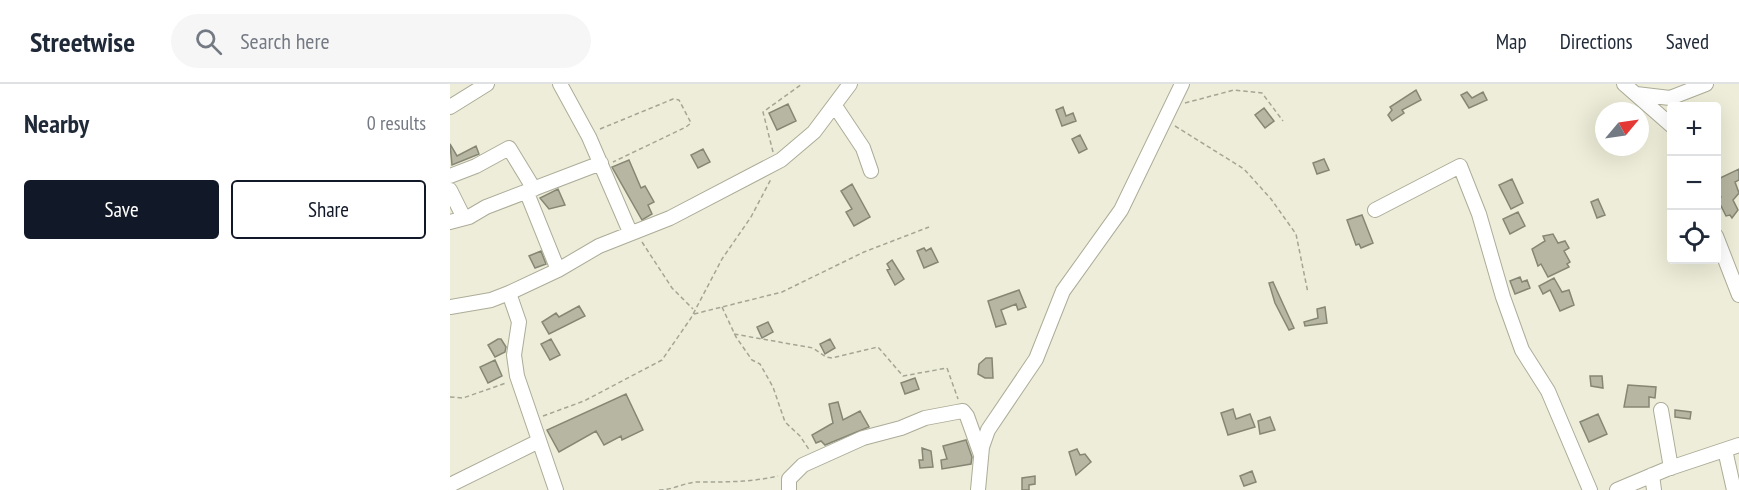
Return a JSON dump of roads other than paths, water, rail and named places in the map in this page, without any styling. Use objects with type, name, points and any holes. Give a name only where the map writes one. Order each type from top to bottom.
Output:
[{"type":"street","points":[[450,107],[488,84]]},
{"type":"street","points":[[560,84],[588,134],[633,231]]},
{"type":"street","points":[[450,307],[480,302],[509,293],[633,231],[670,218],[776,162],[798,147],[850,84]]},
{"type":"street","points":[[977,489],[981,457],[988,430],[1036,358],[1063,291],[1121,210],[1163,119],[1182,84]]},
{"type":"street","points":[[1624,84],[1667,122]]},
{"type":"street","points":[[1636,94],[1670,98],[1706,84]]},
{"type":"street","points":[[835,105],[863,148],[871,171]]},
{"type":"street","points":[[450,176],[476,166],[508,148],[531,191],[558,270]]},
{"type":"street","points":[[450,190],[457,220],[602,165]]},
{"type":"street","points":[[1375,210],[1460,166],[1479,214],[1503,297],[1522,350],[1548,391],[1590,490]]},
{"type":"street","points":[[1721,249],[1739,295]]},
{"type":"street","points":[[509,293],[519,321],[514,355],[518,381],[537,442],[556,490]]},
{"type":"street","points":[[1661,410],[1671,468]]},
{"type":"street","points":[[789,490],[789,479],[793,472],[875,433],[902,428],[925,418],[963,411],[967,416],[981,457]]},
{"type":"street","points":[[450,484],[537,442]]},
{"type":"street","points":[[1617,490],[1652,475],[1739,445]]},
{"type":"street","points":[[1725,450],[1734,490]]},
{"type":"street","points":[[1652,475],[1654,490]]}]
